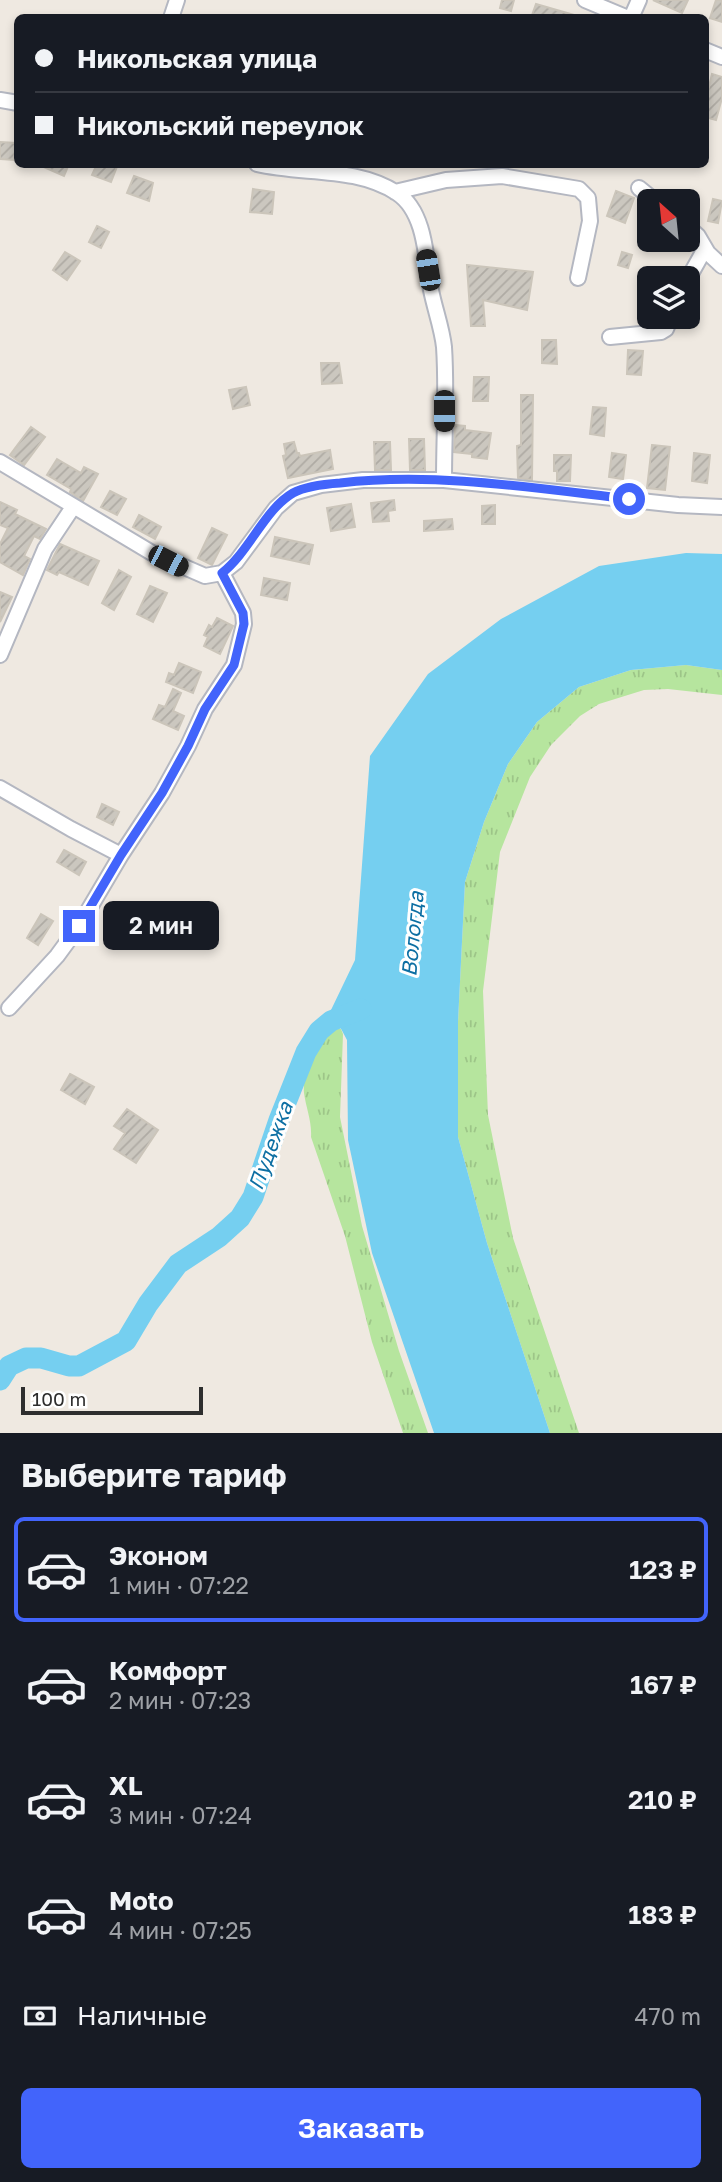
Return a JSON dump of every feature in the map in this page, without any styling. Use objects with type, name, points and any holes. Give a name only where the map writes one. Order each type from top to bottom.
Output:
[{"type":"street","points":[[585,0],[619,14]]},
{"type":"street","points":[[289,168],[373,181],[395,192],[412,209],[419,228],[442,330],[444,480]]},
{"type":"street","points":[[395,192],[446,180],[502,176],[579,189],[588,198],[590,221],[578,278]]},
{"type":"street","points":[[700,239],[708,253],[722,266]]},
{"type":"street","points":[[693,266],[702,254],[708,253]]},
{"type":"street","points":[[610,337],[661,332],[666,329]]},
{"type":"street","points":[[0,462],[73,508],[184,569],[205,576],[222,573],[236,562],[276,508],[293,493],[321,485],[363,480],[444,480],[678,505],[722,507]]},
{"type":"street","points":[[0,655],[45,549],[73,508]]},
{"type":"street","points":[[9,1008],[57,956],[79,926],[162,793],[205,709],[234,665],[244,624],[243,613],[222,573]]},
{"type":"street","points":[[0,788],[121,855]]},
{"type":"green space","points":[[686,665],[722,670],[722,695],[668,689],[644,690],[599,704],[580,716],[551,745],[530,777],[500,852],[483,991],[488,1115],[513,1238],[579,1433],[550,1433],[487,1243],[458,1137],[458,1022],[465,882],[484,822],[508,764],[537,722],[579,687],[631,670]]},
{"type":"green space","points":[[331,1027],[341,1029],[343,1034],[340,1117],[362,1226],[399,1351],[428,1433],[403,1433],[372,1342],[345,1236],[311,1137],[304,1093],[305,1076],[315,1048]]},
{"type":"water","name":"Вологда","points":[[686,553],[722,554],[722,670],[686,665],[631,670],[579,687],[537,722],[508,764],[484,822],[465,882],[458,1022],[458,1137],[487,1243],[550,1433],[434,1433],[372,1253],[348,1140],[347,1040],[331,1010],[355,960],[370,756],[428,674],[501,619],[599,566]]},
{"type":"building","points":[[502,0],[514,0],[511,11],[500,8]]},
{"type":"building","points":[[653,0],[688,0],[682,13]]},
{"type":"building","points":[[716,0],[722,0],[722,22],[710,18]]},
{"type":"building","points":[[536,4],[571,14],[532,14]]},
{"type":"building","points":[[712,74],[722,77],[722,98],[716,120],[709,118],[709,86]]},
{"type":"building","points":[[0,142],[14,143],[14,160],[0,159]]},
{"type":"building","points":[[46,168],[67,168],[64,176]]},
{"type":"building","points":[[95,168],[116,168],[111,182],[92,175]]},
{"type":"building","points":[[134,176],[153,183],[149,201],[127,193]]},
{"type":"building","points":[[253,189],[274,192],[272,214],[250,212]]},
{"type":"building","points":[[616,191],[634,198],[625,223],[607,216]]},
{"type":"building","points":[[713,199],[722,201],[718,223],[708,221]]},
{"type":"building","points":[[97,226],[109,232],[101,248],[89,242]]},
{"type":"building","points":[[65,252],[80,261],[67,280],[53,270]]},
{"type":"building","points":[[622,252],[632,255],[628,268],[618,265]]},
{"type":"building","points":[[467,265],[533,272],[527,310],[483,300],[485,326],[471,326]]},
{"type":"building","points":[[542,340],[556,340],[557,364],[542,363]]},
{"type":"building","points":[[628,350],[643,351],[641,375],[627,374]]},
{"type":"building","points":[[321,363],[339,363],[342,383],[322,384]]},
{"type":"building","points":[[474,377],[489,377],[488,401],[473,401]]},
{"type":"building","points":[[246,387],[250,405],[233,409],[229,390]]},
{"type":"building","points":[[521,395],[533,395],[532,480],[518,478],[517,446],[521,445]]},
{"type":"building","points":[[593,407],[606,408],[604,436],[590,434]]},
{"type":"building","points":[[455,425],[465,426],[465,430],[491,433],[487,459],[454,452]]},
{"type":"building","points":[[31,427],[45,437],[24,465],[10,455]]},
{"type":"building","points":[[409,439],[424,439],[425,470],[410,470]]},
{"type":"building","points":[[294,442],[300,456],[330,450],[333,469],[288,478],[283,456],[286,455],[284,444]]},
{"type":"building","points":[[374,442],[390,442],[391,470],[375,470]]},
{"type":"building","points":[[652,445],[670,447],[665,490],[647,488]]},
{"type":"building","points":[[612,453],[626,455],[623,479],[609,477]]},
{"type":"building","points":[[694,453],[710,455],[707,483],[692,481]]},
{"type":"building","points":[[554,455],[571,455],[570,481],[557,481]]},
{"type":"building","points":[[57,459],[81,473],[84,467],[98,474],[83,501],[70,492],[71,489],[47,475]]},
{"type":"building","points":[[110,491],[126,499],[117,515],[101,507]]},
{"type":"building","points":[[394,500],[395,510],[388,511],[389,521],[373,522],[371,503]]},
{"type":"building","points":[[0,502],[17,510],[15,514],[46,529],[40,539],[34,536],[24,556],[30,559],[23,575],[0,562],[0,544],[8,528],[0,525]]},
{"type":"building","points":[[351,504],[355,527],[331,531],[327,508]]},
{"type":"building","points":[[495,505],[495,524],[482,524],[482,506]]},
{"type":"building","points":[[139,515],[161,527],[155,539],[133,527]]},
{"type":"building","points":[[452,519],[453,529],[424,531],[424,521]]},
{"type":"building","points":[[212,528],[227,535],[212,565],[198,558]]},
{"type":"building","points":[[275,537],[313,545],[309,564],[271,556]]},
{"type":"building","points":[[60,544],[99,561],[88,585],[59,572],[57,575],[47,570]]},
{"type":"building","points":[[119,570],[131,577],[114,610],[102,603]]},
{"type":"building","points":[[264,578],[290,583],[287,600],[261,595]]},
{"type":"building","points":[[150,586],[167,593],[153,622],[137,614]]},
{"type":"building","points":[[0,592],[12,597],[0,622]]},
{"type":"building","points":[[217,618],[233,626],[220,654],[204,646],[208,637],[204,635],[209,625],[212,627]]},
{"type":"building","points":[[179,663],[201,672],[193,693],[166,682],[169,673],[174,675]]},
{"type":"building","points":[[173,689],[181,693],[173,711],[184,716],[178,730],[153,719],[159,705],[165,707]]},
{"type":"building","points":[[102,804],[119,812],[113,825],[97,817]]},
{"type":"building","points":[[64,850],[86,862],[79,875],[57,862]]},
{"type":"building","points":[[41,914],[53,921],[38,945],[27,938]]},
{"type":"building","points":[[70,1074],[94,1087],[85,1104],[61,1090]]},
{"type":"building","points":[[127,1109],[158,1130],[136,1163],[114,1149],[125,1133],[114,1126]]},
{"type":"waterway","name":"Пудежка","points":[[0,1380],[9,1366],[26,1358],[41,1358],[79,1366],[126,1341],[148,1304],[178,1264],[219,1237],[240,1218],[253,1197],[306,1052],[319,1031],[331,1021],[361,1009]]},
{"type":"route","points":[[79,926],[162,793],[205,709],[234,665],[244,624],[243,613],[222,573],[236,562],[276,508],[293,493],[321,485],[363,480],[444,480],[629,499]]}]
